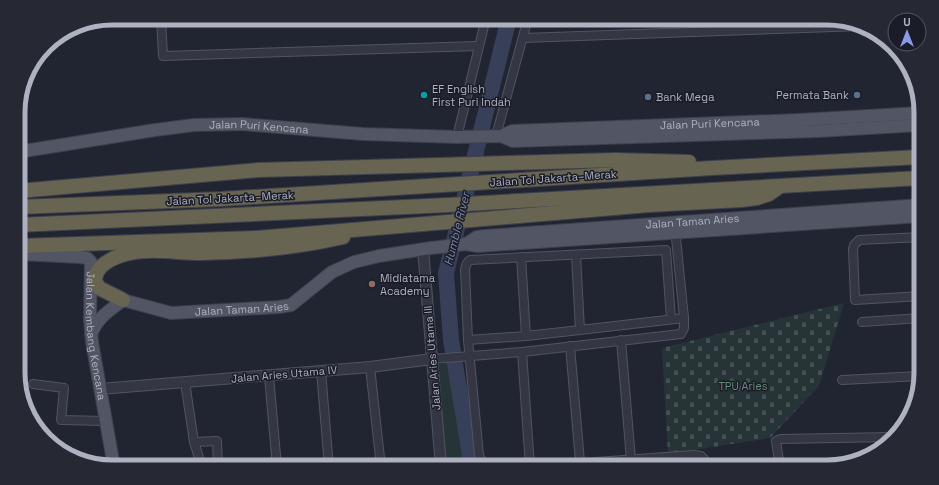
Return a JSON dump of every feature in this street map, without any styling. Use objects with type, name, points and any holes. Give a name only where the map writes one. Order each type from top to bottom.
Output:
[{"type":"highway","name":"Jalan Tol Jakarta–Merak","points":[[25,207],[221,199],[712,168],[914,157]]},
{"type":"highway","points":[[25,190],[258,170],[615,160],[688,162],[712,168]]},
{"type":"highway","name":"Jalan Tol Jakarta–Merak","points":[[25,225],[448,205],[914,178]]},
{"type":"highway","points":[[25,246],[257,238],[649,205],[741,200],[757,198],[769,194],[780,185]]},
{"type":"highway","points":[[123,300],[99,288],[95,281],[97,272],[106,262],[123,255],[151,252],[202,253],[266,250],[327,241],[388,227]]},
{"type":"main road","name":"Jalan Puri Kencana","points":[[25,151],[155,130],[202,125],[242,124],[363,134],[461,137],[496,136],[512,131],[799,120],[914,113]]},
{"type":"main road","name":"Jalan Puri Kencana","points":[[496,136],[513,141],[818,131],[914,125]]},
{"type":"main road","name":"Jalan Taman Aries","points":[[123,300],[170,313],[279,307],[291,304],[332,272],[354,262],[378,256],[427,248],[464,244],[478,246],[914,206]]},
{"type":"main road","name":"Jalan Taman Aries","points":[[675,228],[914,216]]},
{"type":"main road","name":"Jalan Kembang Kencana","points":[[25,254],[80,257],[90,260],[92,265],[90,306],[91,334],[111,460]]},
{"type":"main road","points":[[91,334],[102,316],[123,300]]},
{"type":"street","points":[[162,25],[163,56],[478,46]]},
{"type":"street","points":[[461,137],[478,46],[484,25]]},
{"type":"street","points":[[496,136],[526,25]]},
{"type":"street","points":[[523,38],[842,27]]},
{"type":"street","points":[[468,340],[526,336],[684,318],[675,228]]},
{"type":"street","points":[[914,237],[859,240],[854,245],[853,249],[856,300],[914,296]]},
{"type":"street","name":"Jalan Aries Utama III","points":[[427,248],[441,460]]},
{"type":"street","points":[[481,460],[479,455],[466,356],[468,340],[465,269],[467,263],[470,260],[677,249]]},
{"type":"street","points":[[666,250],[671,319]]},
{"type":"street","points":[[576,255],[580,330]]},
{"type":"street","points":[[521,257],[526,336]]},
{"type":"street","name":"Jalan Aries Utama IV","points":[[100,389],[370,367],[434,359],[522,352],[676,335],[683,332],[684,318]]},
{"type":"street","points":[[862,322],[914,318]]},
{"type":"street","points":[[621,340],[631,460],[694,456],[701,456],[704,460]]},
{"type":"street","points":[[570,346],[580,460]]},
{"type":"street","points":[[522,352],[530,460]]},
{"type":"street","points":[[370,367],[380,460]]},
{"type":"street","points":[[322,371],[328,460]]},
{"type":"street","points":[[269,376],[276,460]]},
{"type":"street","points":[[842,380],[914,376]]},
{"type":"street","points":[[185,382],[194,442],[200,460]]},
{"type":"street","points":[[33,384],[64,388],[61,420],[105,421]]},
{"type":"street","points":[[779,460],[776,441],[780,439],[885,437]]},
{"type":"street","points":[[194,442],[217,440],[218,460]]},
{"type":"green space","name":"TPU Aries","points":[[844,303],[819,386],[770,438],[668,454],[662,348]]},
{"type":"green space","points":[[451,362],[467,460],[444,460],[436,365]]},
{"type":"waterway","name":"Humble River","points":[[471,460],[451,340],[446,273],[507,25]]},
{"type":"place","name":"EF English First Puri Indah","points":[[424,95]]},
{"type":"place","name":"Permata Bank","points":[[857,95]]},
{"type":"place","name":"Bank Mega","points":[[648,97]]},
{"type":"place","name":"Midiatama Academy","points":[[372,284]]}]
